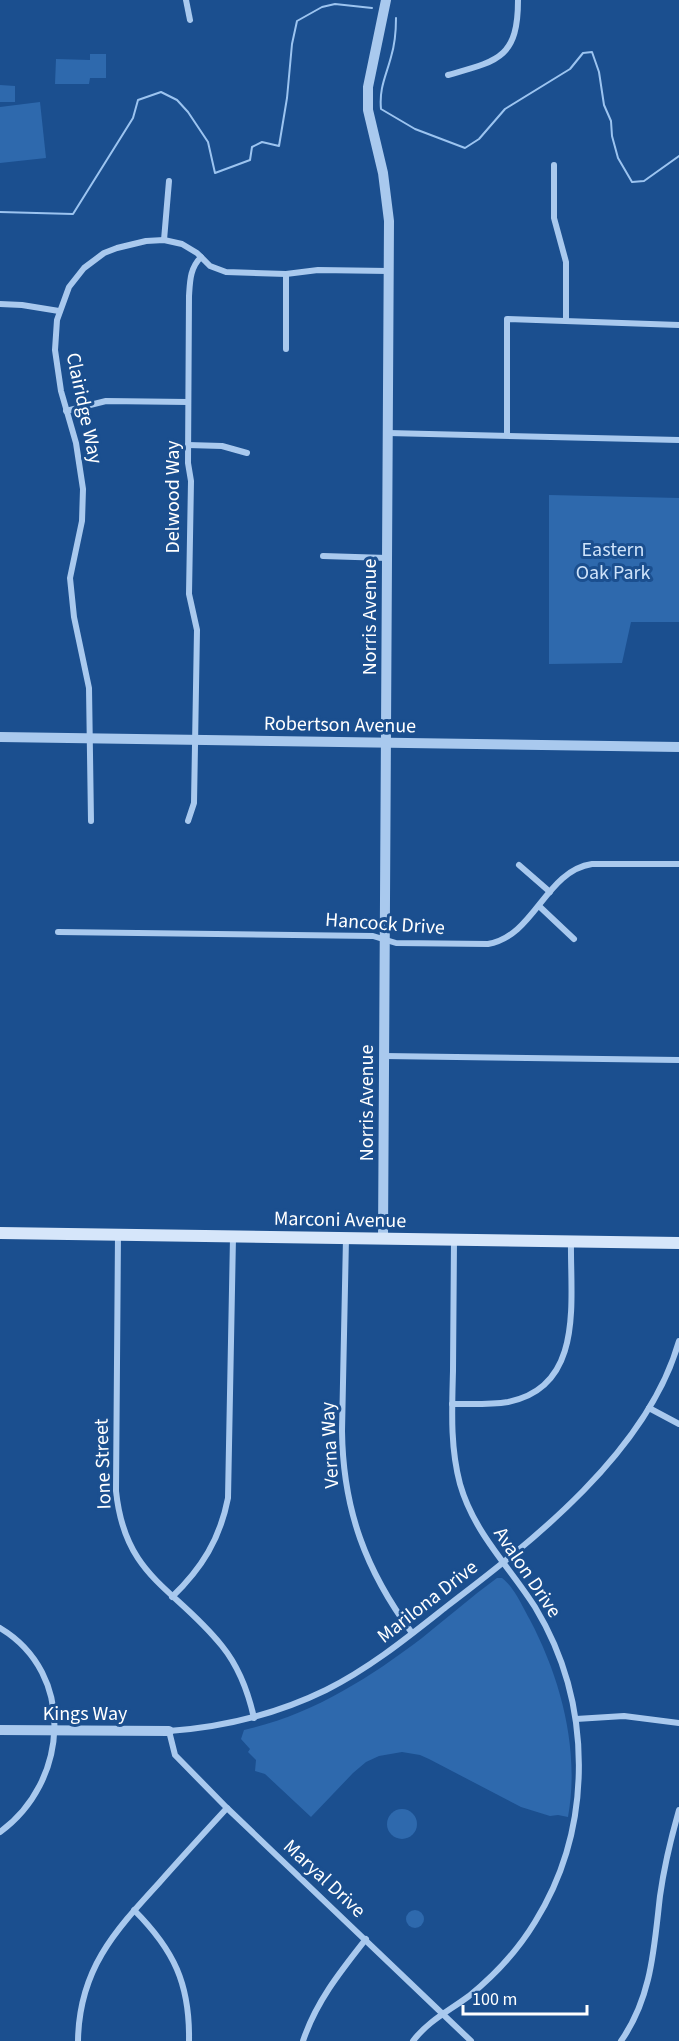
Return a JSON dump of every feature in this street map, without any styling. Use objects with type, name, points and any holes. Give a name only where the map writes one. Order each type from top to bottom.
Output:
[{"type":"main road","name":"Marconi Avenue","points":[[0,1233],[679,1244]]},
{"type":"street","points":[[186,0],[190,20]]},
{"type":"street","name":"Norris Avenue","points":[[383,1239],[389,221],[385,183],[368,110],[369,79],[386,0]]},
{"type":"street","points":[[448,75],[485,64],[505,51],[516,30],[518,0]]},
{"type":"street","points":[[554,165],[554,218],[566,262],[566,320]]},
{"type":"street","points":[[164,240],[169,181]]},
{"type":"street","name":"Clairidge Way","points":[[91,820],[89,688],[74,617],[70,581],[82,521],[83,489],[76,443],[66,411],[55,350],[55,335],[63,299],[76,277],[94,260],[110,250],[146,241],[164,240],[182,243],[210,266],[226,272],[286,274],[318,270],[389,271]]},
{"type":"street","name":"Delwood Way","points":[[188,821],[194,803],[197,630],[189,594],[190,279],[193,268],[201,257]]},
{"type":"street","points":[[286,274],[286,349]]},
{"type":"street","points":[[0,304],[59,311]]},
{"type":"street","points":[[507,434],[507,319],[679,325]]},
{"type":"street","points":[[66,411],[106,401],[188,402]]},
{"type":"street","points":[[388,433],[507,434],[679,440]]},
{"type":"street","points":[[188,445],[222,446],[247,453]]},
{"type":"street","points":[[323,556],[387,558]]},
{"type":"street","name":"Robertson Avenue","points":[[0,737],[679,747]]},
{"type":"street","name":"Hancock Drive","points":[[58,932],[373,936],[396,944],[494,943],[514,933],[571,872],[587,864],[679,864]]},
{"type":"street","points":[[519,865],[550,892]]},
{"type":"street","points":[[539,906],[574,939]]},
{"type":"street","points":[[384,1056],[679,1060]]},
{"type":"street","name":"Ione Street","points":[[118,1235],[116,1491],[125,1533],[136,1556],[156,1582],[204,1626],[231,1659],[245,1687],[254,1718]]},
{"type":"street","points":[[172,1597],[193,1576],[207,1557],[220,1528],[228,1498],[233,1237]]},
{"type":"street","name":"Verna Way","points":[[346,1238],[342,1431],[344,1474],[361,1544],[374,1573],[412,1634]]},
{"type":"street","name":"Avalon Drive","points":[[413,2041],[428,2025],[502,1966],[536,1921],[555,1884],[569,1845],[577,1804],[580,1765],[576,1719],[565,1676],[549,1634],[524,1591],[478,1526],[461,1486],[453,1442],[454,1240]]},
{"type":"street","points":[[452,1404],[499,1403],[521,1398],[538,1389],[556,1371],[565,1354],[570,1335],[571,1242]]},
{"type":"street","name":"Marilona Drive","points":[[169,1731],[209,1727],[254,1718],[309,1698],[347,1679],[389,1652],[532,1539],[585,1489],[617,1452],[649,1408],[670,1367],[679,1341]]},
{"type":"street","points":[[649,1408],[679,1424]]},
{"type":"street","points":[[0,1628],[24,1647],[43,1674],[52,1702],[54,1731],[50,1763],[38,1791],[20,1816],[0,1832]]},
{"type":"street","points":[[576,1719],[624,1716],[679,1723]]},
{"type":"street","name":"Kings Way","points":[[0,1730],[169,1731]]},
{"type":"street","name":"Maryal Drive","points":[[169,1731],[176,1755],[226,1808],[471,2041]]},
{"type":"street","points":[[78,2041],[83,2001],[96,1964],[116,1930],[226,1808]]},
{"type":"street","points":[[621,2041],[635,2019],[652,1964],[666,1862],[679,1810]]},
{"type":"street","points":[[134,1910],[159,1937],[175,1962],[188,2006],[189,2041]]},
{"type":"street","points":[[303,2041],[318,2004],[329,1986],[366,1939]]},
{"type":"green space","points":[[90,54],[106,54],[106,78],[90,78],[89,84],[55,84],[56,59],[90,60]]},
{"type":"green space","points":[[0,85],[15,86],[15,102],[0,102]]},
{"type":"green space","points":[[40,102],[46,158],[0,163],[0,107]]},
{"type":"green space","name":"Eastern Oak Park","points":[[549,495],[679,498],[679,622],[631,622],[622,663],[549,664]]},
{"type":"green space","points":[[497,1578],[502,1578],[506,1582],[521,1603],[551,1666],[559,1691],[569,1741],[571,1766],[568,1817],[550,1816],[521,1807],[429,1759],[402,1752],[379,1756],[366,1762],[311,1817],[265,1774],[255,1771],[256,1760],[248,1752],[250,1749],[241,1739],[244,1730],[316,1705],[360,1681],[422,1638]]},
{"type":"green space","points":[[402,1809],[413,1813],[417,1824],[413,1835],[402,1839],[391,1835],[387,1824],[391,1813]]},
{"type":"green space","points":[[411,1910],[419,1910],[424,1915],[422,1926],[411,1928],[406,1923],[406,1915]]},
{"type":"waterway","points":[[0,212],[73,214],[133,118],[138,100],[161,92],[177,100],[188,112],[208,142],[215,173],[250,160],[252,147],[262,142],[279,146],[297,21],[322,7],[335,4],[372,8]]},
{"type":"waterway","points":[[396,18],[393,47],[382,88],[381,109],[415,129],[465,148],[479,139],[505,109],[570,69],[583,53],[592,52],[599,72],[604,105],[611,121],[612,136],[618,158],[632,182],[644,181],[679,156]]}]
